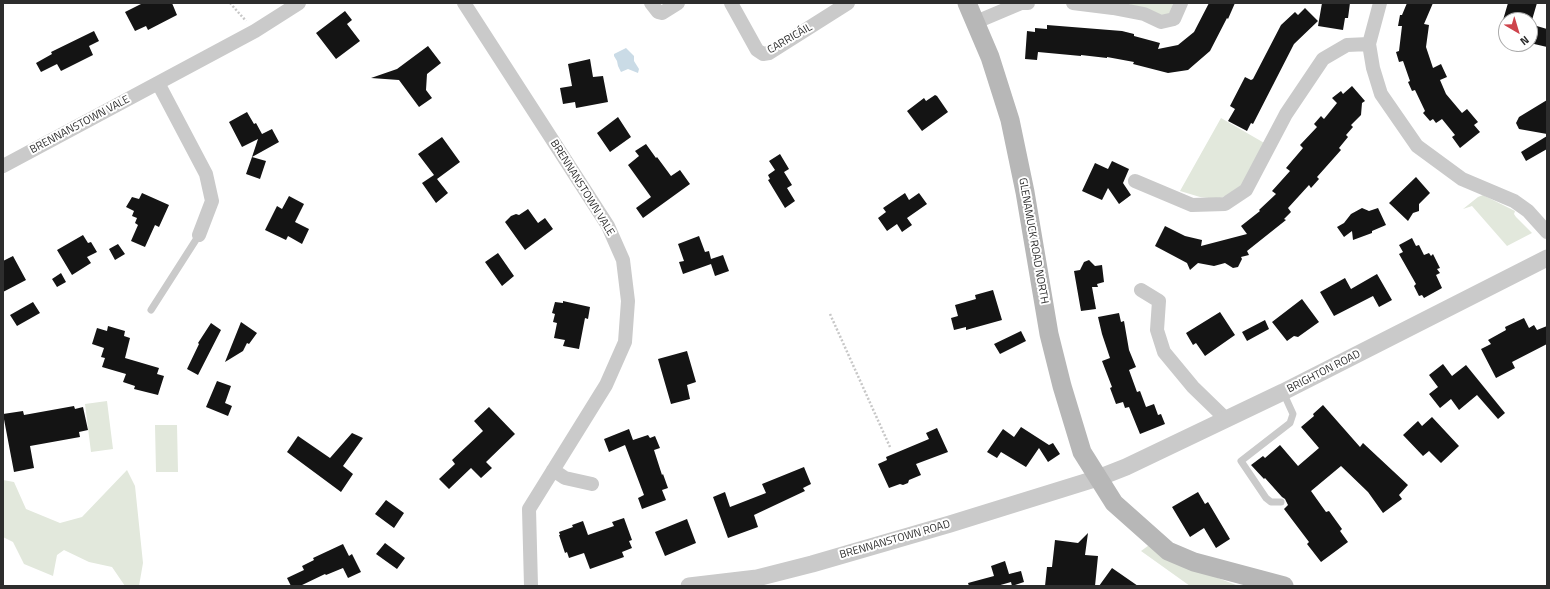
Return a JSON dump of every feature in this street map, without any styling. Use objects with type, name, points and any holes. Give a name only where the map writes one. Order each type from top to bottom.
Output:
[{"type":"main road","name":"GLENAMUCK ROAD NORTH","points":[[967,3],[990,57],[1010,120],[1025,192],[1050,334],[1062,386],[1082,452],[1114,503],[1168,551],[1194,562],[1284,586]]},
{"type":"street","name":"BRENNANSTOWN VALE","points":[[3,166],[255,31],[299,3]]},
{"type":"street","name":"BRENNANSTOWN VALE","points":[[464,3],[608,226],[623,260],[628,300],[625,342],[606,385],[529,509],[531,586]]},
{"type":"street","points":[[651,3],[658,12],[662,12],[678,3]]},
{"type":"street","name":"CARRICÁIL","points":[[731,3],[757,50],[763,54],[769,53],[848,3]]},
{"type":"street","points":[[976,22],[1021,3],[1028,3]]},
{"type":"street","points":[[1073,3],[1144,14],[1161,22],[1174,19],[1181,3]]},
{"type":"street","points":[[1380,3],[1369,44],[1373,68],[1381,94],[1417,146],[1462,179],[1514,201],[1528,211],[1547,232]]},
{"type":"street","points":[[1135,180],[1192,205],[1224,204],[1246,190],[1286,114],[1323,59],[1347,45],[1369,44]]},
{"type":"street","points":[[158,83],[206,174],[212,201],[199,234]]},
{"type":"street","name":"BRIGHTON ROAD","points":[[1098,478],[1132,465],[1283,392],[1547,258]]},
{"type":"street","points":[[1141,290],[1159,301],[1157,330],[1164,352],[1193,388],[1226,419]]},
{"type":"street","points":[[553,470],[565,478],[592,484]]},
{"type":"street","name":"BRENNANSTOWN ROAD","points":[[689,586],[757,578],[812,564],[950,524],[1098,478]]},
{"type":"lane","points":[[151,310],[199,234]]},
{"type":"lane","points":[[1281,502],[1271,502],[1266,498],[1241,461],[1290,423],[1293,414],[1283,392]]},
{"type":"path","points":[[230,3],[255,31]]},
{"type":"path","points":[[830,314],[890,447]]},
{"type":"shaded area","points":[[1126,3],[1173,4],[1168,16],[1163,18]]},
{"type":"shaded area","points":[[1221,118],[1266,144],[1246,182],[1234,193],[1217,199],[1200,197],[1180,191]]},
{"type":"shaded area","points":[[1483,195],[1515,211],[1514,214],[1516,217],[1532,233],[1507,246],[1472,206],[1463,209],[1478,197]]},
{"type":"shaded area","points":[[107,401],[113,449],[91,452],[85,404]]},
{"type":"shaded area","points":[[155,425],[177,425],[178,472],[156,472]]},
{"type":"shaded area","points":[[127,470],[135,486],[143,563],[139,586],[125,586],[112,567],[89,562],[64,550],[57,555],[53,576],[24,564],[13,542],[3,537],[3,480],[14,482],[26,509],[60,523],[82,517]]},
{"type":"shaded area","points":[[1152,543],[1205,573],[1236,585],[1243,586],[1190,586],[1141,551]]},
{"type":"water","points":[[626,48],[634,56],[634,61],[639,69],[638,73],[628,69],[621,72],[618,66],[614,54]]},
{"type":"building","points":[[143,3],[172,3],[177,15],[148,30],[146,26],[135,31],[125,12]]},
{"type":"building","points":[[1209,3],[1235,3],[1210,51],[1188,70],[1168,73],[1133,64],[1134,62],[1107,57],[1038,52],[1037,60],[1025,59],[1027,31],[1035,32],[1035,28],[1047,29],[1047,25],[1122,31],[1160,43],[1158,49],[1178,45],[1194,32]]},
{"type":"building","points":[[1322,3],[1350,3],[1348,18],[1345,18],[1343,30],[1318,26]]},
{"type":"building","points":[[1407,3],[1433,3],[1424,24],[1429,25],[1426,47],[1433,68],[1441,64],[1447,77],[1440,80],[1446,94],[1462,113],[1467,109],[1478,122],[1474,125],[1480,132],[1460,148],[1452,137],[1455,135],[1442,119],[1436,123],[1433,119],[1430,121],[1423,113],[1425,111],[1415,90],[1412,91],[1408,82],[1410,81],[1403,61],[1399,62],[1396,52],[1399,51],[1402,26],[1398,26],[1400,15],[1402,15]]},
{"type":"building","points":[[1508,3],[1537,3],[1534,12],[1505,12]]},
{"type":"building","points":[[1305,8],[1318,21],[1294,44],[1253,124],[1251,123],[1247,131],[1228,121],[1235,109],[1230,106],[1245,77],[1251,80],[1253,79],[1281,25],[1295,12],[1298,15]]},
{"type":"building","points":[[345,11],[352,20],[347,24],[360,41],[336,59],[316,33]]},
{"type":"building","points":[[1538,26],[1547,29],[1547,47],[1538,45]]},
{"type":"building","points":[[94,31],[99,41],[89,46],[93,55],[61,71],[57,64],[41,72],[36,63],[52,54],[51,52]]},
{"type":"building","points":[[428,46],[441,63],[427,74],[426,90],[432,98],[419,107],[399,80],[371,78],[397,69]]},
{"type":"building","points":[[590,59],[593,77],[603,76],[608,102],[576,108],[575,102],[563,104],[560,88],[572,86],[568,64]]},
{"type":"building","points":[[1352,86],[1365,101],[1362,103],[1361,115],[1351,125],[1353,127],[1346,135],[1348,137],[1339,148],[1341,150],[1317,177],[1319,179],[1311,188],[1309,185],[1288,208],[1291,212],[1284,219],[1286,220],[1247,251],[1249,255],[1241,257],[1242,259],[1238,267],[1233,268],[1225,263],[1214,266],[1198,263],[1190,270],[1187,263],[1155,246],[1165,226],[1185,236],[1202,240],[1201,246],[1247,234],[1241,226],[1260,211],[1259,210],[1276,194],[1272,191],[1290,171],[1286,168],[1303,148],[1300,145],[1317,127],[1314,124],[1321,116],[1324,119],[1337,103],[1332,98],[1341,91],[1343,94]]},
{"type":"building","points":[[935,95],[948,112],[922,131],[907,111],[924,98],[926,101]]},
{"type":"building","points":[[1547,100],[1547,134],[1519,129],[1516,123],[1519,117]]},
{"type":"building","points":[[247,112],[254,124],[256,123],[262,134],[272,129],[279,142],[252,157],[258,139],[242,147],[229,122]]},
{"type":"building","points":[[618,117],[631,137],[610,152],[597,133]]},
{"type":"building","points":[[1547,136],[1547,149],[1526,161],[1521,152]]},
{"type":"building","points":[[442,137],[460,162],[437,179],[448,193],[436,203],[422,183],[434,175],[418,154]]},
{"type":"building","points":[[646,144],[671,176],[680,170],[690,184],[643,218],[636,208],[651,197],[628,165],[639,156],[635,151]]},
{"type":"building","points":[[780,154],[789,169],[784,172],[792,185],[787,188],[795,201],[785,208],[768,180],[770,179],[768,175],[775,170],[769,161]]},
{"type":"building","points":[[252,157],[266,161],[260,179],[246,174]]},
{"type":"building","points":[[1112,161],[1129,169],[1123,183],[1131,195],[1119,204],[1108,188],[1102,200],[1082,191],[1095,163],[1108,169]]},
{"type":"building","points":[[1416,177],[1430,193],[1419,204],[1419,211],[1413,213],[1408,221],[1389,203]]},
{"type":"building","points":[[142,193],[169,205],[159,227],[155,225],[145,247],[131,241],[138,225],[135,223],[137,218],[132,216],[134,211],[126,207],[132,197],[139,199]]},
{"type":"building","points":[[905,193],[909,200],[919,193],[927,204],[907,218],[912,225],[902,232],[897,224],[887,231],[878,218],[886,212],[883,208]]},
{"type":"building","points":[[289,196],[304,204],[295,222],[309,229],[302,244],[288,236],[286,240],[265,230],[277,206],[282,209]]},
{"type":"building","points":[[1362,208],[1369,211],[1378,208],[1386,225],[1372,231],[1372,233],[1353,240],[1352,231],[1344,237],[1337,227],[1344,223],[1351,214]]},
{"type":"building","points":[[528,209],[538,223],[545,218],[553,229],[525,250],[505,222],[511,216],[516,214],[519,215]]},
{"type":"building","points":[[83,235],[88,243],[91,242],[97,252],[87,257],[91,263],[72,275],[57,250]]},
{"type":"building","points":[[699,236],[705,252],[709,251],[711,259],[723,255],[729,271],[715,276],[711,264],[683,274],[679,262],[684,261],[678,244]]},
{"type":"building","points":[[1412,238],[1416,246],[1419,245],[1424,255],[1429,253],[1431,256],[1433,254],[1440,268],[1437,269],[1440,273],[1436,275],[1442,288],[1424,298],[1422,295],[1419,296],[1414,286],[1416,284],[1399,254],[1403,252],[1399,245]]},
{"type":"building","points":[[118,244],[125,254],[115,260],[109,249]]},
{"type":"building","points":[[498,253],[514,276],[502,286],[485,262]]},
{"type":"building","points":[[13,256],[26,280],[3,292],[3,261]]},
{"type":"building","points":[[1089,260],[1095,266],[1102,265],[1104,282],[1097,284],[1098,287],[1092,287],[1096,309],[1081,311],[1074,271],[1080,270],[1084,262]]},
{"type":"building","points":[[61,273],[66,282],[57,287],[52,279]]},
{"type":"building","points":[[1377,274],[1392,300],[1379,307],[1373,296],[1334,316],[1320,292],[1345,278],[1351,289]]},
{"type":"building","points":[[993,290],[1002,320],[966,330],[966,327],[954,330],[951,318],[958,316],[955,305],[976,299],[975,295]]},
{"type":"building","points":[[1302,299],[1319,322],[1298,337],[1294,336],[1287,341],[1272,322]]},
{"type":"building","points":[[563,301],[590,307],[588,319],[585,318],[579,349],[563,346],[565,340],[554,338],[557,323],[553,322],[555,314],[552,313],[555,302],[563,303]]},
{"type":"building","points":[[33,302],[40,313],[17,326],[10,315]]},
{"type":"building","points":[[1220,312],[1235,335],[1205,356],[1196,343],[1193,345],[1186,333]]},
{"type":"building","points":[[1119,313],[1121,322],[1124,321],[1129,350],[1136,367],[1129,370],[1137,392],[1140,391],[1146,407],[1154,404],[1158,415],[1161,414],[1165,424],[1140,434],[1129,407],[1125,408],[1123,402],[1116,404],[1110,388],[1112,387],[1102,361],[1110,358],[1098,317]]},
{"type":"building","points":[[1524,318],[1529,328],[1534,325],[1537,330],[1547,326],[1547,344],[1512,362],[1515,368],[1496,378],[1481,349],[1491,344],[1488,340],[1506,330],[1505,327]]},
{"type":"building","points":[[1265,320],[1269,329],[1247,341],[1242,332]]},
{"type":"building","points":[[241,322],[257,333],[249,344],[247,343],[243,351],[225,362]]},
{"type":"building","points":[[211,323],[221,330],[198,375],[187,369],[199,344],[198,343]]},
{"type":"building","points":[[108,326],[125,331],[124,336],[130,338],[125,358],[159,368],[157,374],[164,376],[158,395],[134,389],[135,386],[123,382],[126,374],[102,367],[105,358],[101,357],[104,348],[92,344],[97,328],[107,331]]},
{"type":"building","points":[[1021,331],[1026,341],[1000,354],[994,344]]},
{"type":"building","points":[[687,351],[696,382],[687,385],[690,399],[671,404],[658,359]]},
{"type":"building","points":[[1443,364],[1452,376],[1466,365],[1505,413],[1498,419],[1477,395],[1459,410],[1451,399],[1440,408],[1429,394],[1438,387],[1429,375]]},
{"type":"building","points":[[217,381],[231,386],[225,403],[232,406],[228,416],[206,407]]},
{"type":"building","points":[[1323,405],[1360,447],[1363,443],[1408,485],[1399,495],[1402,499],[1383,513],[1368,492],[1341,466],[1311,491],[1326,512],[1329,511],[1342,529],[1340,531],[1348,542],[1321,562],[1307,544],[1309,542],[1284,509],[1288,505],[1285,499],[1251,465],[1263,456],[1265,458],[1280,445],[1298,466],[1319,448],[1301,427],[1314,416],[1313,414]]},
{"type":"building","points":[[74,406],[75,409],[83,407],[88,430],[79,432],[80,437],[30,446],[34,468],[14,472],[3,414],[23,411],[24,415]]},
{"type":"building","points":[[489,407],[515,434],[486,462],[492,468],[481,478],[471,468],[449,489],[439,479],[455,464],[452,460],[483,431],[474,421]]},
{"type":"building","points":[[1432,417],[1459,446],[1441,463],[1429,451],[1423,456],[1403,435],[1418,421],[1422,426]]},
{"type":"building","points":[[1021,427],[1049,445],[1053,443],[1060,454],[1048,462],[1039,448],[1026,467],[1001,452],[997,458],[987,452],[1003,429],[1014,437]]},
{"type":"building","points":[[937,428],[948,452],[916,464],[921,475],[909,480],[908,483],[889,488],[878,464],[887,460],[886,457],[929,439],[926,433]]},
{"type":"building","points":[[629,429],[633,440],[648,435],[650,438],[655,436],[660,448],[654,450],[668,488],[662,490],[666,500],[642,509],[638,498],[644,495],[625,445],[609,452],[604,439]]},
{"type":"building","points":[[352,433],[363,438],[343,466],[353,474],[341,492],[287,452],[298,436],[330,458]]},
{"type":"building","points":[[804,467],[811,484],[803,488],[805,491],[754,515],[758,527],[728,538],[713,497],[725,492],[730,507],[766,493],[762,484]]},
{"type":"building","points":[[1198,492],[1205,504],[1208,502],[1230,539],[1216,548],[1204,528],[1190,537],[1172,507]]},
{"type":"building","points":[[386,500],[404,513],[394,528],[375,514]]},
{"type":"building","points":[[624,518],[632,540],[629,541],[632,548],[622,552],[624,557],[590,569],[584,553],[569,558],[567,552],[565,553],[559,532],[573,527],[572,525],[583,521],[588,535],[614,526],[612,522]]},
{"type":"building","points":[[687,519],[696,543],[665,556],[655,532]]},
{"type":"building","points":[[1088,533],[1085,555],[1098,556],[1095,586],[1045,586],[1047,567],[1052,567],[1055,540],[1078,543]]},
{"type":"building","points":[[385,543],[405,558],[397,569],[376,554]]},
{"type":"building","points":[[343,544],[349,556],[352,554],[361,572],[348,578],[343,568],[326,575],[325,574],[300,586],[291,586],[287,578],[304,570],[302,566],[314,560],[313,558]]},
{"type":"building","points":[[1005,561],[1009,574],[1021,571],[1024,582],[1012,586],[1011,582],[997,586],[969,586],[968,583],[994,576],[991,566]]},
{"type":"building","points":[[1112,568],[1138,586],[1099,586]]}]
